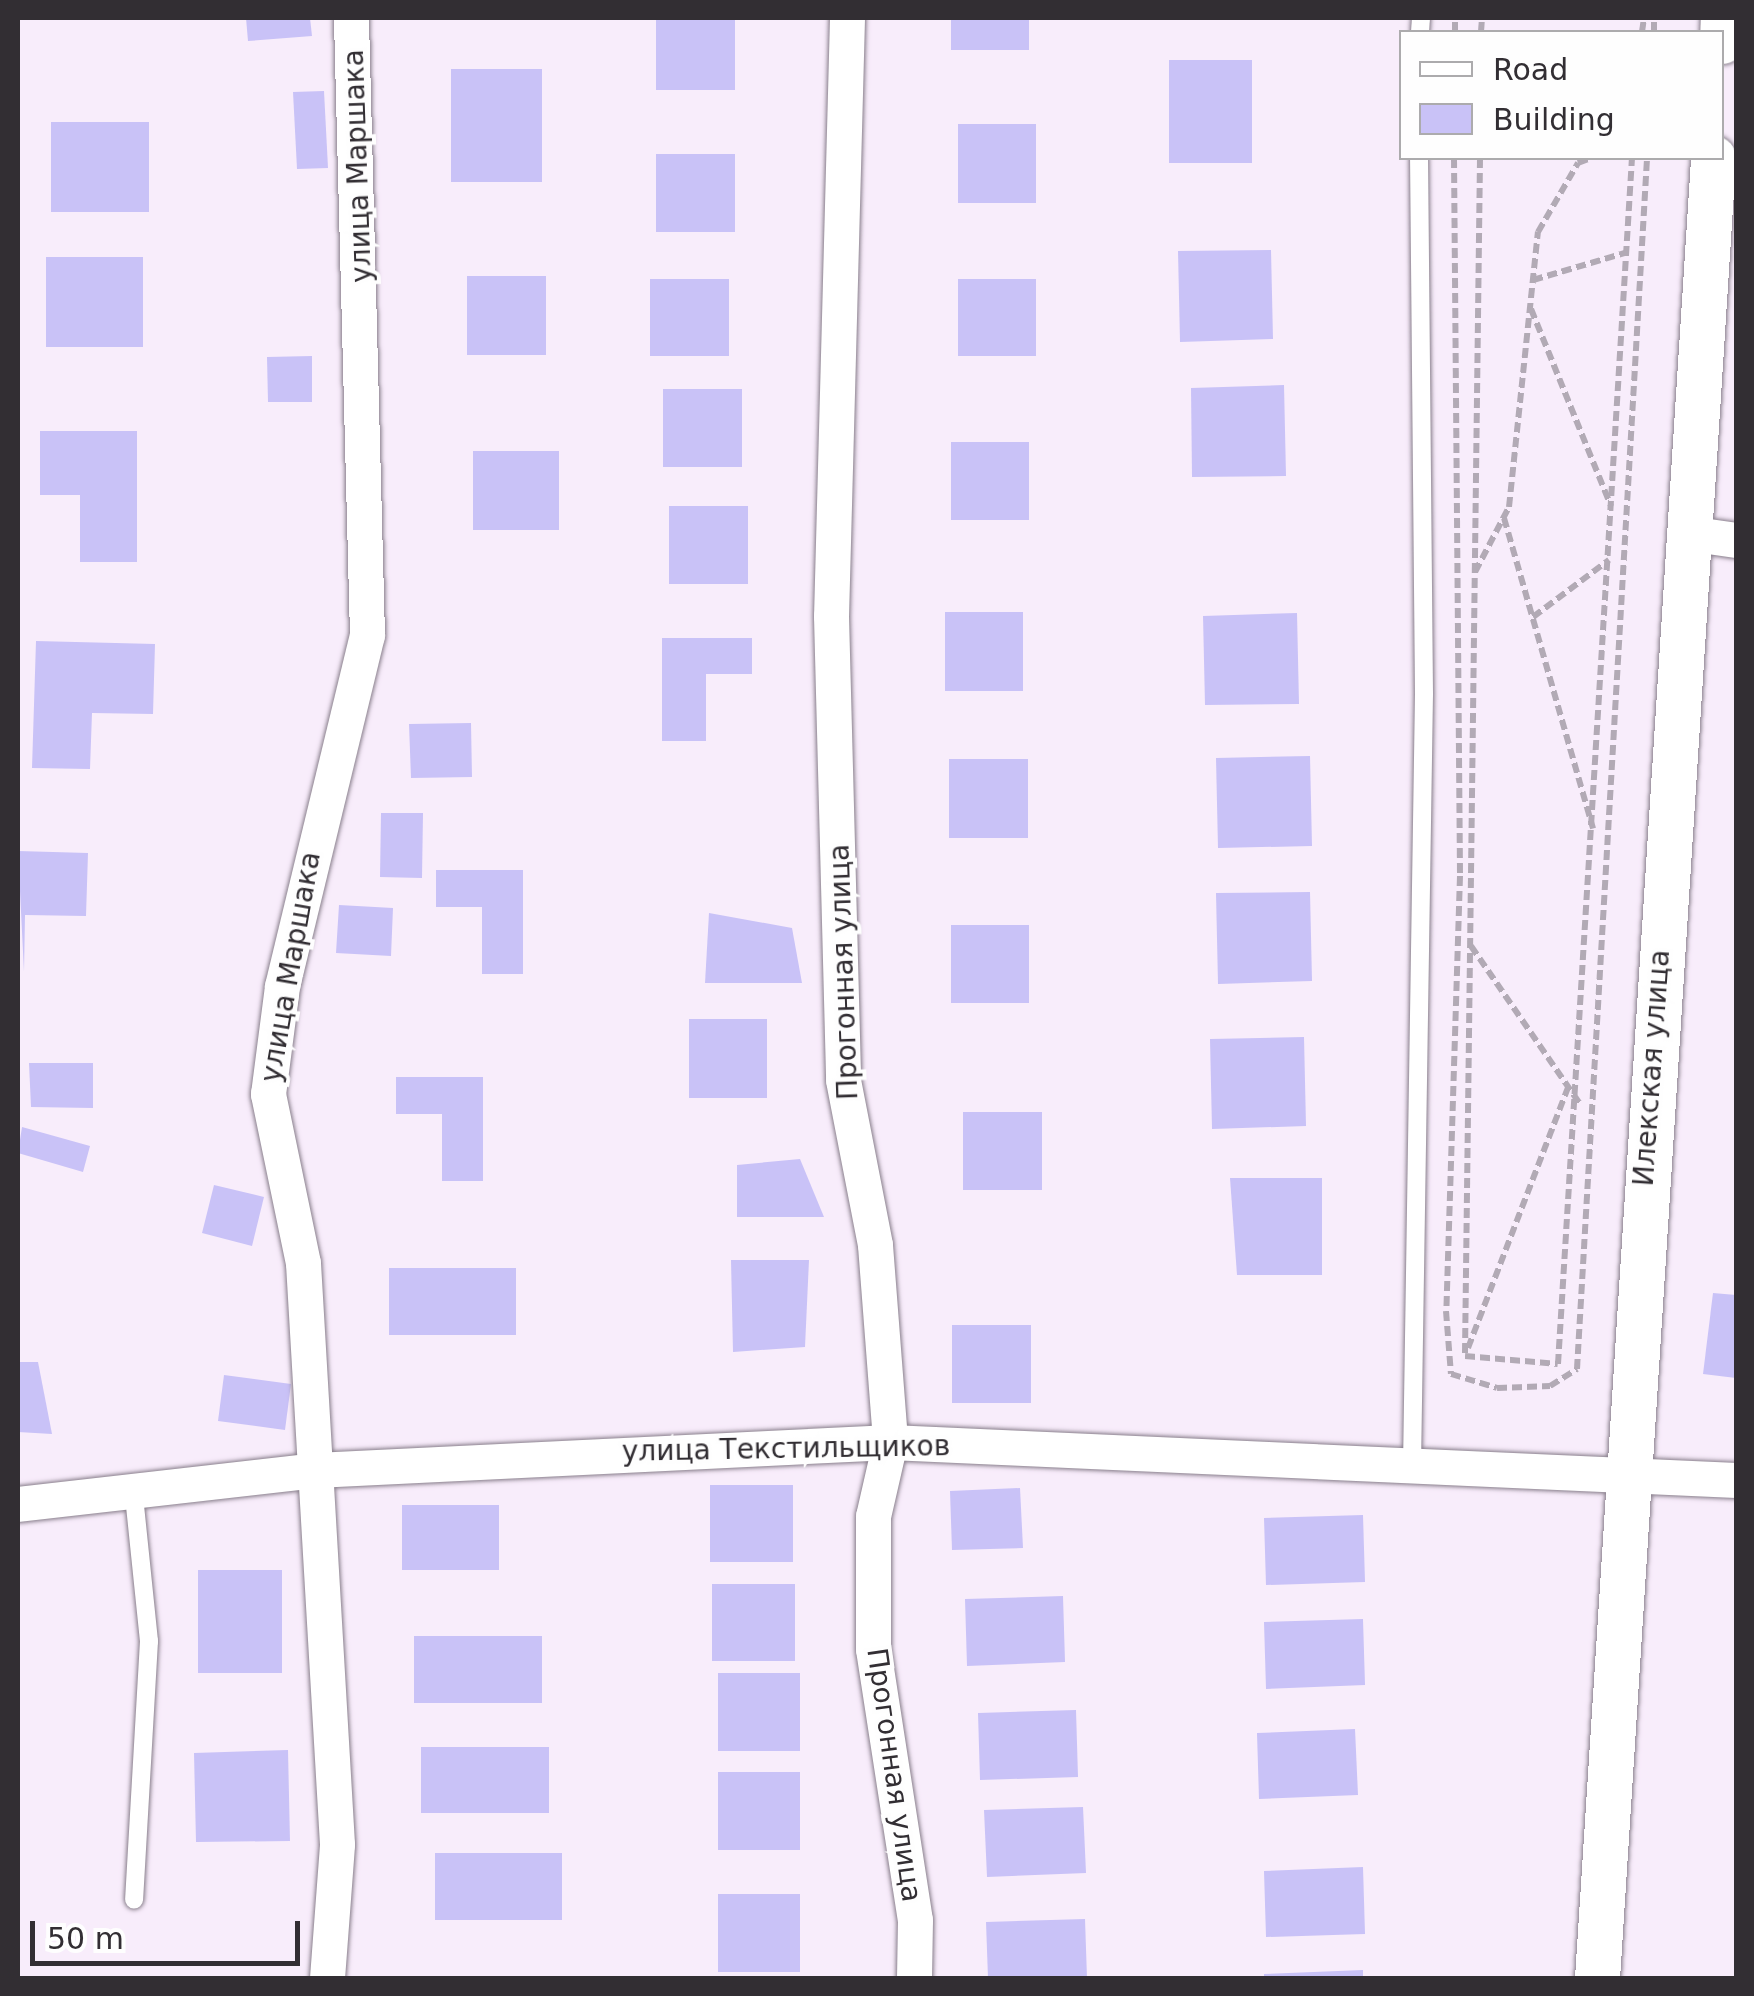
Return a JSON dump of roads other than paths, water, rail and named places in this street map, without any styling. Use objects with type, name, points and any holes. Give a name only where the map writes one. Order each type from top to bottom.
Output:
[{"type":"street","name":"улица Маршака","points":[[327,1978],[338,1844],[303,1263],[268,1094],[293,932],[367,634],[351,18]]},
{"type":"street","name":"Прогонная улица","points":[[848,18],[832,616],[843,1080],[874,1244],[890,1442],[874,1516],[874,1649],[915,1920],[914,1978]]},
{"type":"street","name":"Илекская улица","points":[[1597,1978],[1624,1472],[1713,160]]},
{"type":"street","points":[[1687,532],[1736,540]]},
{"type":"street","name":"улица Текстильщиков","points":[[18,1504],[134,1496],[315,1470],[890,1442],[1736,1480]]},
{"type":"lane","points":[[1412,1466],[1424,694],[1419,160]]},
{"type":"lane","points":[[134,1496],[148,1641],[134,1900]]}]
